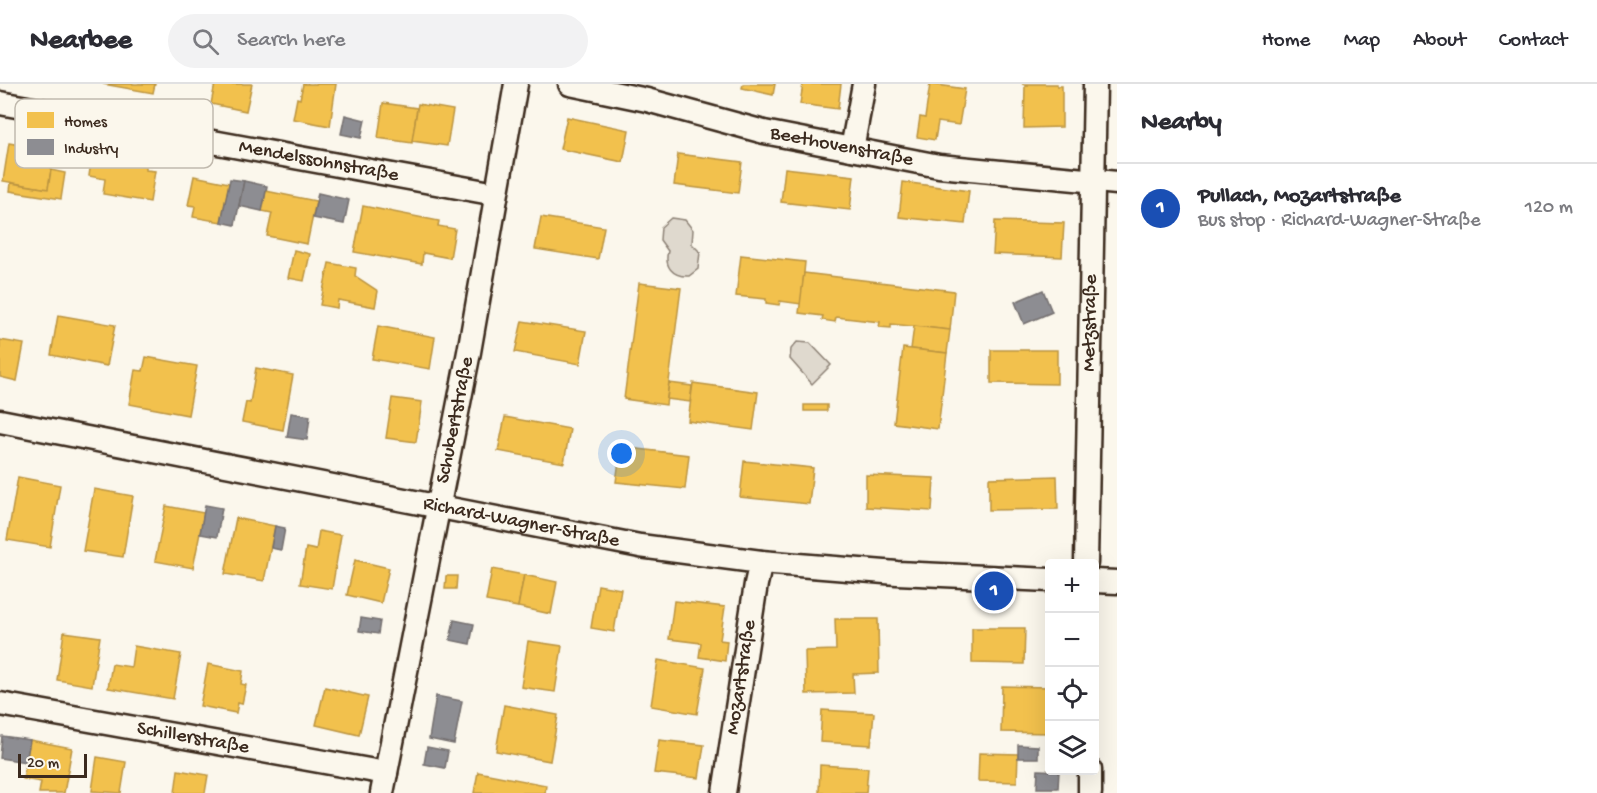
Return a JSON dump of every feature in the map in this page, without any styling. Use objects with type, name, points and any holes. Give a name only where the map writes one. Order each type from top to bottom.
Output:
[{"type":"street","name":"Schubertstraße","points":[[384,783],[469,352],[516,84]]},
{"type":"street","name":"Beethovenstraße","points":[[570,84],[649,92],[764,132],[939,166],[1117,183]]},
{"type":"street","points":[[852,149],[864,84]]},
{"type":"street","name":"Metzstraße","points":[[1086,559],[1095,84]]},
{"type":"street","name":"Mendelssohnstraße","points":[[0,103],[15,106]]},
{"type":"street","name":"Mendelssohnstraße","points":[[213,142],[496,194]]},
{"type":"street","name":"Richard-Wagner-Straße","points":[[0,421],[598,539],[761,562],[897,573],[1045,580]]},
{"type":"street","name":"Mozartstraße","points":[[724,793],[761,562]]},
{"type":"street","points":[[1099,581],[1117,582]]},
{"type":"street","name":"Schillerstraße","points":[[0,704],[384,783]]},
{"type":"street","points":[[1090,775],[1090,793]]},
{"type":"shaded area","points":[[671,218],[685,220],[693,230],[692,244],[700,252],[698,269],[689,276],[678,275],[668,266],[668,251],[660,240],[661,227]]},
{"type":"shaded area","points":[[797,342],[810,343],[831,365],[812,384],[790,359],[791,349]]},
{"type":"building: Homes","points":[[103,84],[155,84],[153,93]]},
{"type":"building: Homes","points":[[215,84],[252,84],[246,111],[213,104]]},
{"type":"building: Homes","points":[[303,84],[336,84],[330,126],[293,119],[297,98],[300,99]]},
{"type":"building: Homes","points":[[743,84],[775,84],[773,95],[742,88]]},
{"type":"building: Homes","points":[[803,84],[841,84],[838,109],[800,104]]},
{"type":"building: Homes","points":[[930,84],[965,89],[959,125],[938,122],[935,140],[917,137],[920,117],[925,118]]},
{"type":"building: Homes","points":[[1022,84],[1062,86],[1062,127],[1024,128],[1025,86],[1029,86]]},
{"type":"building: Homes","points":[[383,103],[417,108],[412,143],[378,138]]},
{"type":"building: Homes","points":[[418,104],[453,110],[447,146],[412,141]]},
{"type":"building: Homes","points":[[567,117],[629,130],[623,162],[560,149]]},
{"type":"building: Homes","points":[[9,143],[15,144],[15,168],[51,168],[48,189],[3,181]]},
{"type":"building: Homes","points":[[678,154],[742,162],[738,193],[674,185]]},
{"type":"building: Homes","points":[[90,168],[146,168],[146,170],[155,171],[150,202],[103,194],[105,179],[89,176]]},
{"type":"building: Homes","points":[[785,168],[854,176],[850,210],[781,202]]},
{"type":"building: Homes","points":[[51,170],[65,173],[61,199],[10,191],[11,183],[48,189]]},
{"type":"building: Homes","points":[[194,176],[229,183],[221,222],[193,217],[195,206],[188,205]]},
{"type":"building: Homes","points":[[903,182],[969,191],[965,224],[899,217]]},
{"type":"building: Homes","points":[[266,191],[316,201],[307,244],[267,236],[272,213],[262,211]]},
{"type":"building: Homes","points":[[363,206],[439,221],[438,226],[455,229],[450,258],[423,253],[422,264],[354,252]]},
{"type":"building: Homes","points":[[541,217],[604,227],[598,259],[535,249]]},
{"type":"building: Homes","points":[[995,221],[1064,223],[1062,257],[993,254]]},
{"type":"building: Homes","points":[[294,250],[310,254],[304,281],[288,278]]},
{"type":"building: Homes","points":[[741,255],[805,262],[801,304],[780,301],[779,305],[766,303],[766,299],[736,296]]},
{"type":"building: Homes","points":[[329,263],[356,268],[355,276],[378,291],[375,307],[338,300],[337,308],[320,305]]},
{"type":"building: Homes","points":[[804,273],[954,291],[950,330],[891,324],[891,328],[879,327],[880,322],[836,317],[835,322],[822,320],[823,316],[799,313]]},
{"type":"building: Homes","points":[[639,283],[681,288],[666,405],[624,399]]},
{"type":"building: Homes","points":[[58,315],[115,325],[107,366],[51,355]]},
{"type":"building: Homes","points":[[522,321],[586,331],[580,364],[515,352]]},
{"type":"building: Homes","points":[[378,326],[435,337],[430,369],[372,359]]},
{"type":"building: Homes","points":[[914,326],[950,330],[947,353],[911,349]]},
{"type":"building: Homes","points":[[0,340],[24,344],[17,381],[0,377]]},
{"type":"building: Homes","points":[[903,348],[947,353],[938,429],[894,423]]},
{"type":"building: Homes","points":[[991,350],[1057,350],[1057,384],[991,383]]},
{"type":"building: Homes","points":[[146,357],[197,366],[188,415],[129,404],[135,370],[143,371]]},
{"type":"building: Homes","points":[[256,368],[293,375],[283,430],[242,422],[246,402],[250,403]]},
{"type":"building: Homes","points":[[669,383],[692,386],[690,402],[667,399]]},
{"type":"building: Homes","points":[[693,383],[758,392],[753,430],[688,421]]},
{"type":"building: Homes","points":[[392,398],[422,402],[416,442],[386,438]]},
{"type":"building: Homes","points":[[804,405],[827,405],[827,411],[804,411]]},
{"type":"building: Homes","points":[[505,417],[570,429],[564,463],[498,451]]},
{"type":"building: Homes","points":[[621,447],[689,455],[685,489],[616,482]]},
{"type":"building: Homes","points":[[744,461],[813,468],[809,504],[740,497]]},
{"type":"building: Homes","points":[[866,475],[934,478],[932,511],[866,507]]},
{"type":"building: Homes","points":[[1057,476],[1058,509],[989,510],[989,478]]},
{"type":"building: Homes","points":[[18,477],[60,485],[50,547],[7,540]]},
{"type":"building: Homes","points":[[94,489],[133,496],[123,557],[83,551]]},
{"type":"building: Homes","points":[[166,506],[204,513],[193,568],[155,561]]},
{"type":"building: Homes","points":[[236,518],[275,526],[264,581],[225,574]]},
{"type":"building: Homes","points":[[319,531],[341,535],[332,589],[300,584],[306,548],[316,550]]},
{"type":"building: Homes","points":[[355,560],[389,568],[381,603],[347,595]]},
{"type":"building: Homes","points":[[492,569],[524,575],[518,607],[486,601]]},
{"type":"building: Homes","points":[[524,575],[557,582],[551,614],[518,607]]},
{"type":"building: Homes","points":[[446,576],[457,576],[456,589],[445,589]]},
{"type":"building: Homes","points":[[598,585],[621,589],[614,632],[591,628]]},
{"type":"building: Homes","points":[[674,601],[725,607],[720,640],[727,641],[725,661],[699,657],[701,643],[669,639]]},
{"type":"building: Homes","points":[[835,619],[878,619],[879,673],[853,674],[854,693],[806,694],[805,651],[836,650]]},
{"type":"building: Homes","points":[[972,628],[1025,628],[1024,664],[972,663]]},
{"type":"building: Homes","points":[[64,632],[100,637],[92,686],[57,680]]},
{"type":"building: Homes","points":[[528,641],[562,646],[555,692],[521,687]]},
{"type":"building: Homes","points":[[134,646],[181,654],[173,699],[108,688],[112,664],[131,667]]},
{"type":"building: Homes","points":[[658,660],[705,668],[697,714],[651,706]]},
{"type":"building: Homes","points":[[208,664],[243,671],[241,684],[246,685],[242,704],[238,703],[236,713],[200,706]]},
{"type":"building: Homes","points":[[1002,686],[1045,687],[1045,733],[1001,732]]},
{"type":"building: Homes","points":[[325,687],[368,697],[359,735],[316,725]]},
{"type":"building: Homes","points":[[504,705],[558,715],[550,761],[496,751]]},
{"type":"building: Homes","points":[[822,710],[874,713],[871,745],[820,742]]},
{"type":"building: Homes","points":[[30,740],[72,748],[64,793],[39,793],[41,782],[23,779]]},
{"type":"building: Homes","points":[[659,740],[704,745],[699,778],[654,773]]},
{"type":"building: Homes","points":[[979,753],[1018,754],[1017,782],[978,781]]},
{"type":"building: Homes","points":[[97,757],[126,762],[121,793],[92,791]]},
{"type":"building: Homes","points":[[820,765],[868,768],[866,793],[819,793]]},
{"type":"building: Homes","points":[[178,770],[208,775],[205,793],[175,793]]},
{"type":"building: Homes","points":[[478,772],[546,785],[545,793],[474,793]]},
{"type":"building: Industry","points":[[345,115],[365,120],[361,138],[341,134]]},
{"type":"building: Industry","points":[[230,179],[244,181],[235,225],[221,222]]},
{"type":"building: Industry","points":[[244,181],[267,186],[262,211],[239,206]]},
{"type":"building: Industry","points":[[318,193],[349,200],[344,224],[313,218]]},
{"type":"building: Industry","points":[[1043,290],[1052,312],[1024,324],[1015,302]]},
{"type":"building: Industry","points":[[291,413],[310,416],[307,440],[287,437]]},
{"type":"building: Industry","points":[[205,505],[222,508],[217,537],[200,534]]},
{"type":"building: Industry","points":[[275,526],[285,528],[281,550],[271,548]]},
{"type":"building: Industry","points":[[361,618],[380,621],[378,634],[359,631]]},
{"type":"building: Industry","points":[[454,620],[474,624],[470,644],[450,640]]},
{"type":"building: Industry","points":[[436,696],[462,701],[454,744],[429,739]]},
{"type":"building: Industry","points":[[2,736],[30,740],[26,762],[0,758]]},
{"type":"building: Industry","points":[[1018,745],[1038,746],[1038,758],[1018,758]]},
{"type":"building: Industry","points":[[427,747],[448,751],[445,768],[424,764]]},
{"type":"building: Industry","points":[[1038,770],[1045,770],[1045,775],[1059,775],[1058,788],[1037,788]]},
{"type":"place","name":"Pullach, Mozartstraße","points":[[994,591]]}]
